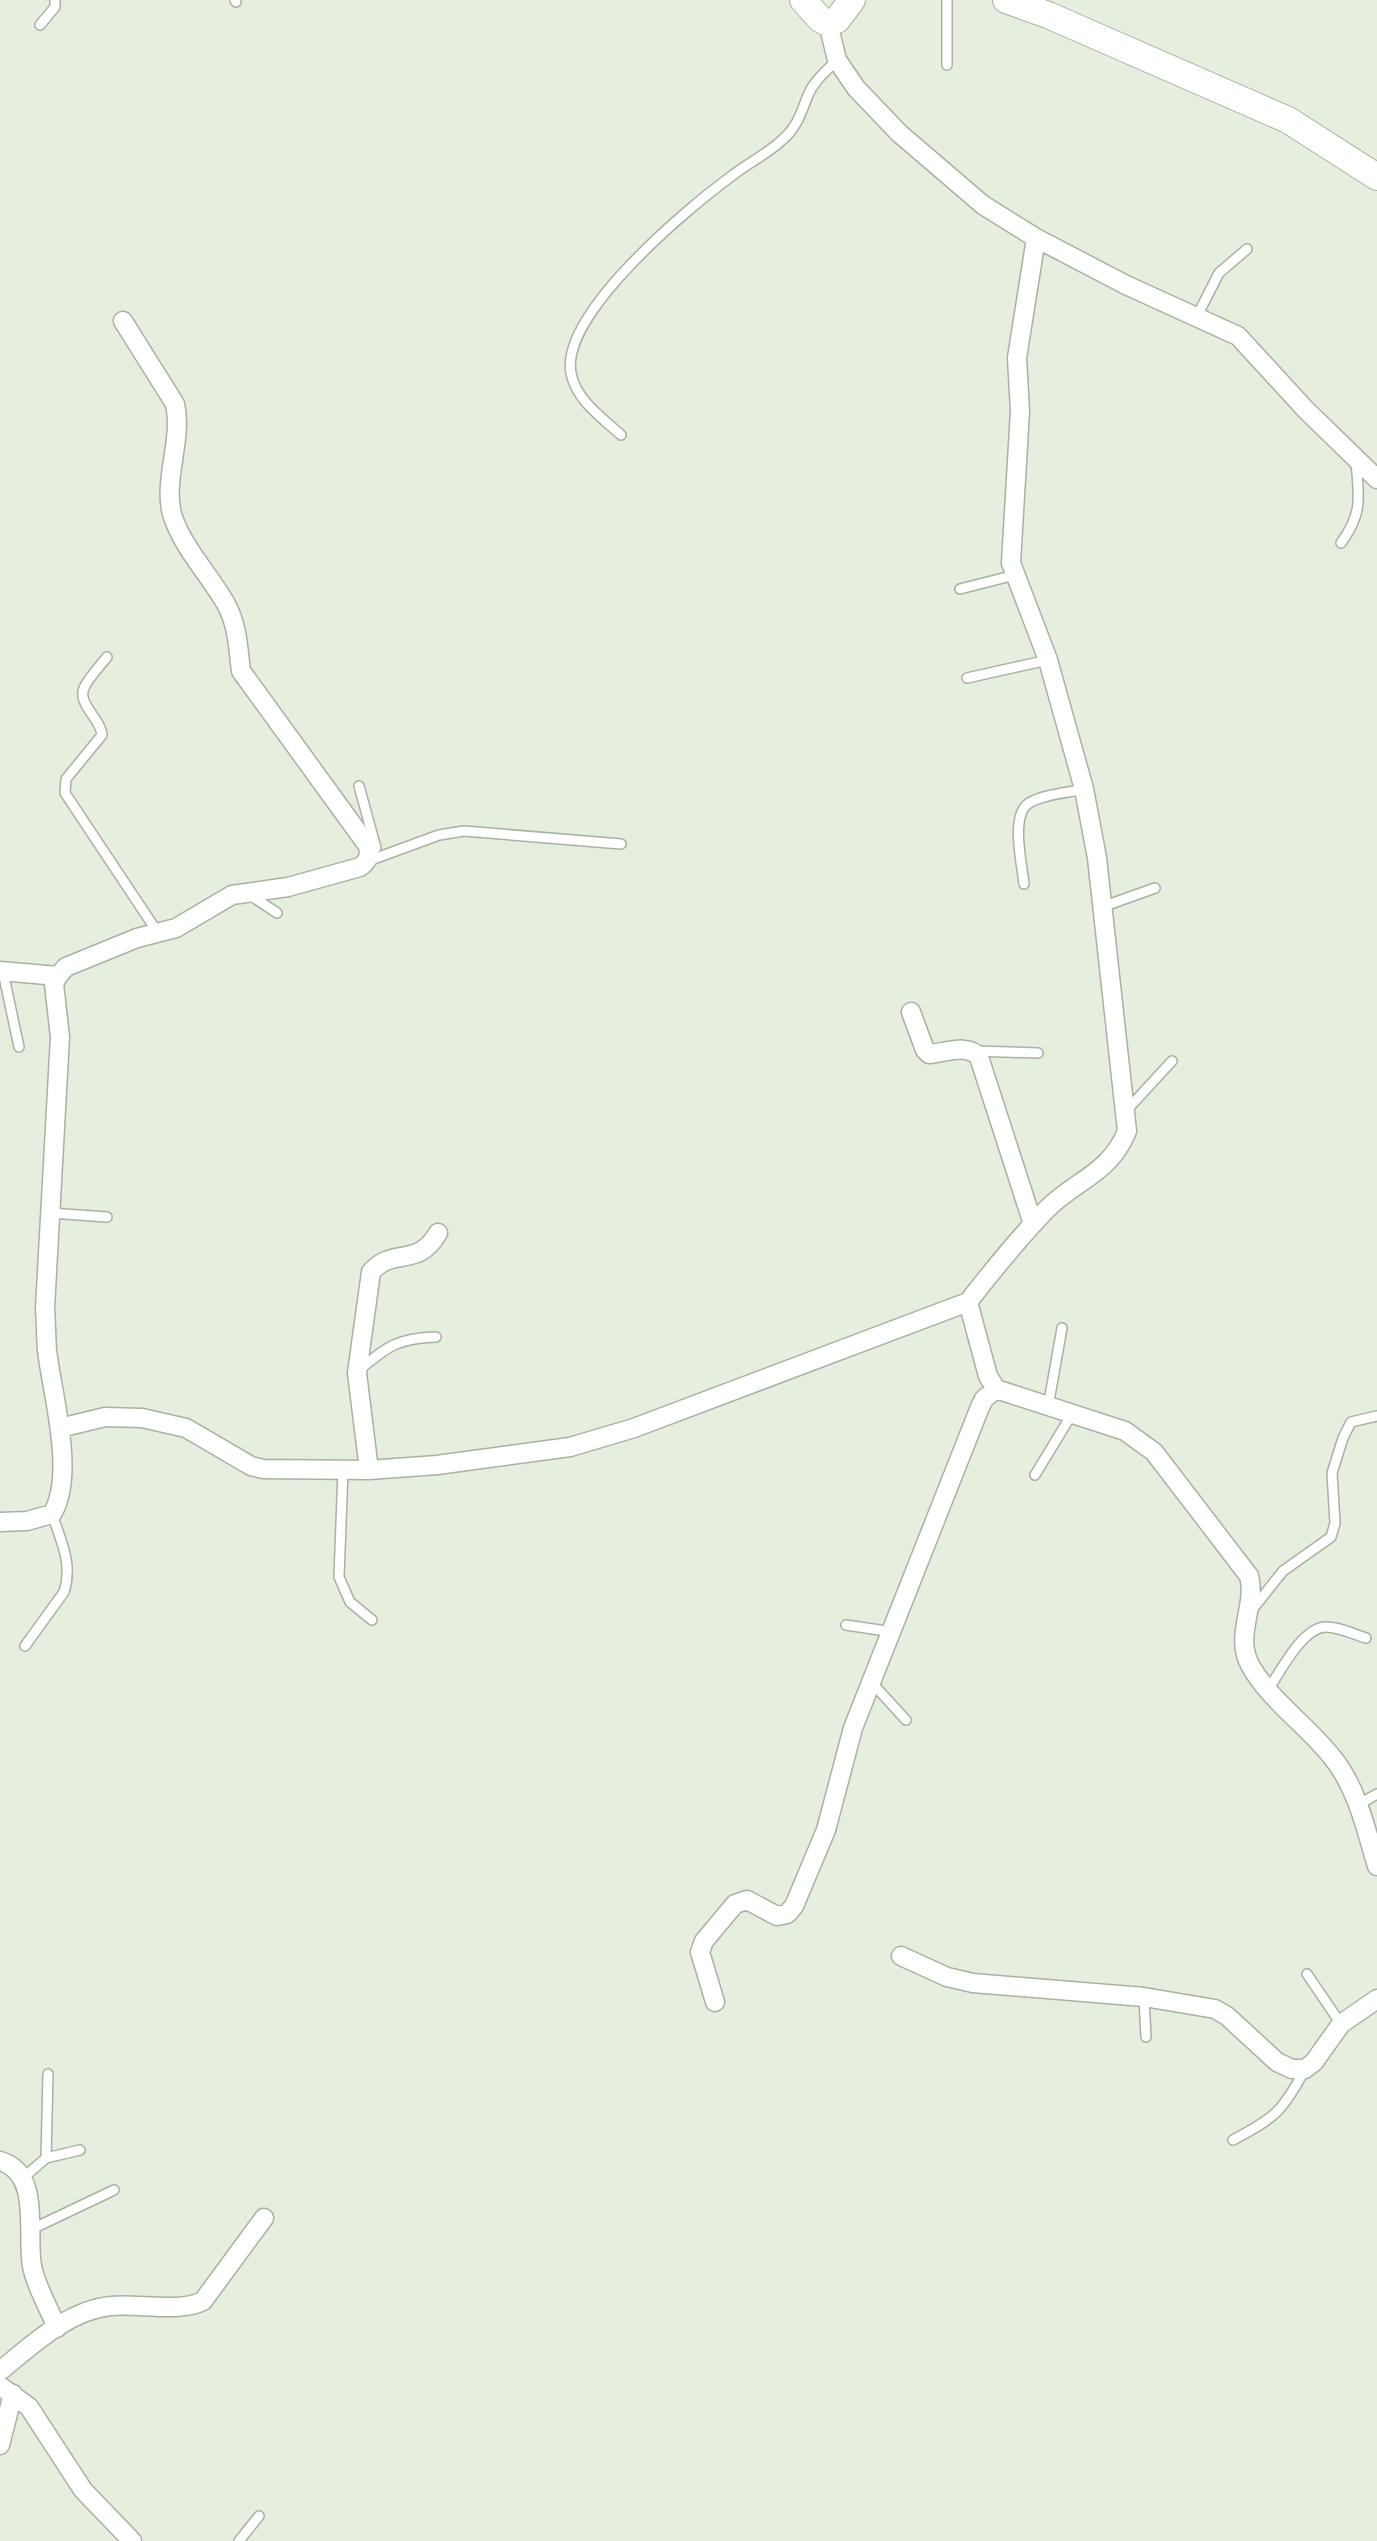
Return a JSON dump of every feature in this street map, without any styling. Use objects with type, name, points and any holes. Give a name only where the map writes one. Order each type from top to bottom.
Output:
[{"type":"street","points":[[803,0],[819,19],[828,23],[837,20],[852,0]]},
{"type":"street","points":[[1006,0],[1048,15],[1288,120],[1377,177]]},
{"type":"street","points":[[828,23],[837,60],[856,88],[899,133],[941,171],[982,205],[1036,238],[1126,285],[1238,336],[1377,479]]},
{"type":"street","points":[[60,1428],[105,1417],[142,1418],[186,1428],[251,1466],[284,1470],[369,1470],[437,1465],[570,1447],[634,1428],[968,1302],[1048,1208],[1111,1160],[1127,1131],[1118,1066],[1097,858],[1084,789],[1048,660],[1015,575],[1010,552],[1020,411],[1017,357],[1036,238]]},
{"type":"street","points":[[0,1522],[27,1521],[52,1514],[62,1489],[60,1428],[47,1349],[45,1318],[60,1037],[54,984],[58,976],[66,967],[137,938],[189,922],[215,903],[246,892],[288,887],[360,867],[373,859],[368,846],[241,671],[239,640],[227,606],[178,529],[171,511],[179,419],[175,404],[123,321]]},
{"type":"street","points":[[2,971],[28,971],[58,976]]},
{"type":"street","points":[[911,1012],[925,1050],[929,1054],[968,1049],[974,1051],[979,1057],[1033,1224]]},
{"type":"street","points":[[369,1470],[357,1373],[371,1272],[384,1260],[413,1256],[424,1251],[438,1233]]},
{"type":"street","points":[[968,1302],[988,1376],[996,1389],[1125,1431],[1154,1452],[1250,1576],[1252,1587],[1245,1621],[1244,1643],[1249,1664],[1268,1690],[1334,1758],[1358,1805],[1377,1866]]},
{"type":"street","points":[[715,2002],[700,1952],[704,1941],[735,1904],[747,1899],[777,1916],[787,1914],[794,1906],[826,1830],[853,1728],[873,1684],[980,1407],[996,1389]]},
{"type":"street","points":[[901,1956],[947,1977],[973,1983],[1144,1997],[1215,2009],[1227,2016],[1277,2062],[1292,2069],[1305,2069],[1314,2062],[1341,2024],[1377,1999]]},
{"type":"street","points":[[0,2161],[16,2170],[27,2191],[33,2268],[57,2328]]},
{"type":"street","points":[[0,2372],[57,2328],[83,2314],[111,2306],[198,2303],[208,2295],[264,2218]]},
{"type":"street","points":[[0,2445],[7,2390]]},
{"type":"street","points":[[7,2390],[34,2413],[83,2490],[132,2541]]},
{"type":"lane","points":[[40,25],[55,7],[55,0]]},
{"type":"lane","points":[[947,0],[947,65]]},
{"type":"lane","points":[[621,435],[586,403],[572,377],[572,348],[589,316],[637,255],[730,176],[776,147],[792,132],[809,94],[837,60]]},
{"type":"lane","points":[[1197,316],[1219,273],[1247,249]]},
{"type":"lane","points":[[1341,543],[1358,515],[1356,459]]},
{"type":"lane","points":[[960,590],[1015,575]]},
{"type":"lane","points":[[107,657],[84,687],[83,695],[86,704],[100,722],[102,735],[66,779],[65,793],[158,933]]},
{"type":"lane","points":[[967,678],[1048,660]]},
{"type":"lane","points":[[359,786],[373,859],[439,835],[464,831],[621,844]]},
{"type":"lane","points":[[1024,884],[1018,822],[1024,807],[1038,800],[1084,789]]},
{"type":"lane","points":[[1102,907],[1155,888]]},
{"type":"lane","points":[[246,892],[277,913]]},
{"type":"lane","points":[[2,971],[19,1047]]},
{"type":"lane","points":[[974,1051],[1038,1053]]},
{"type":"lane","points":[[1126,1111],[1172,1061]]},
{"type":"lane","points":[[50,1213],[107,1217]]},
{"type":"lane","points":[[1048,1407],[1062,1328]]},
{"type":"lane","points":[[357,1373],[393,1343],[414,1338],[436,1337]]},
{"type":"lane","points":[[1035,1475],[1072,1414]]},
{"type":"lane","points":[[1245,1621],[1283,1570],[1331,1537],[1335,1523],[1332,1473],[1342,1438],[1351,1422],[1377,1416]]},
{"type":"lane","points":[[343,1470],[339,1578],[350,1602],[372,1620]]},
{"type":"lane","points":[[25,1646],[64,1592],[67,1582],[68,1563],[52,1514]]},
{"type":"lane","points":[[846,1625],[893,1632]]},
{"type":"lane","points":[[1268,1690],[1304,1637],[1315,1629],[1332,1628],[1366,1638]]},
{"type":"lane","points":[[873,1684],[906,1720]]},
{"type":"lane","points":[[1358,1805],[1377,1794]]},
{"type":"lane","points":[[1307,1974],[1341,2024]]},
{"type":"lane","points":[[1144,1997],[1146,2037]]},
{"type":"lane","points":[[1233,2140],[1269,2121],[1282,2109],[1305,2069]]},
{"type":"lane","points":[[46,2158],[48,2074]]},
{"type":"lane","points":[[22,2178],[46,2158],[80,2150]]},
{"type":"lane","points":[[30,2230],[114,2190]]},
{"type":"lane","points":[[239,2541],[259,2516]]}]
